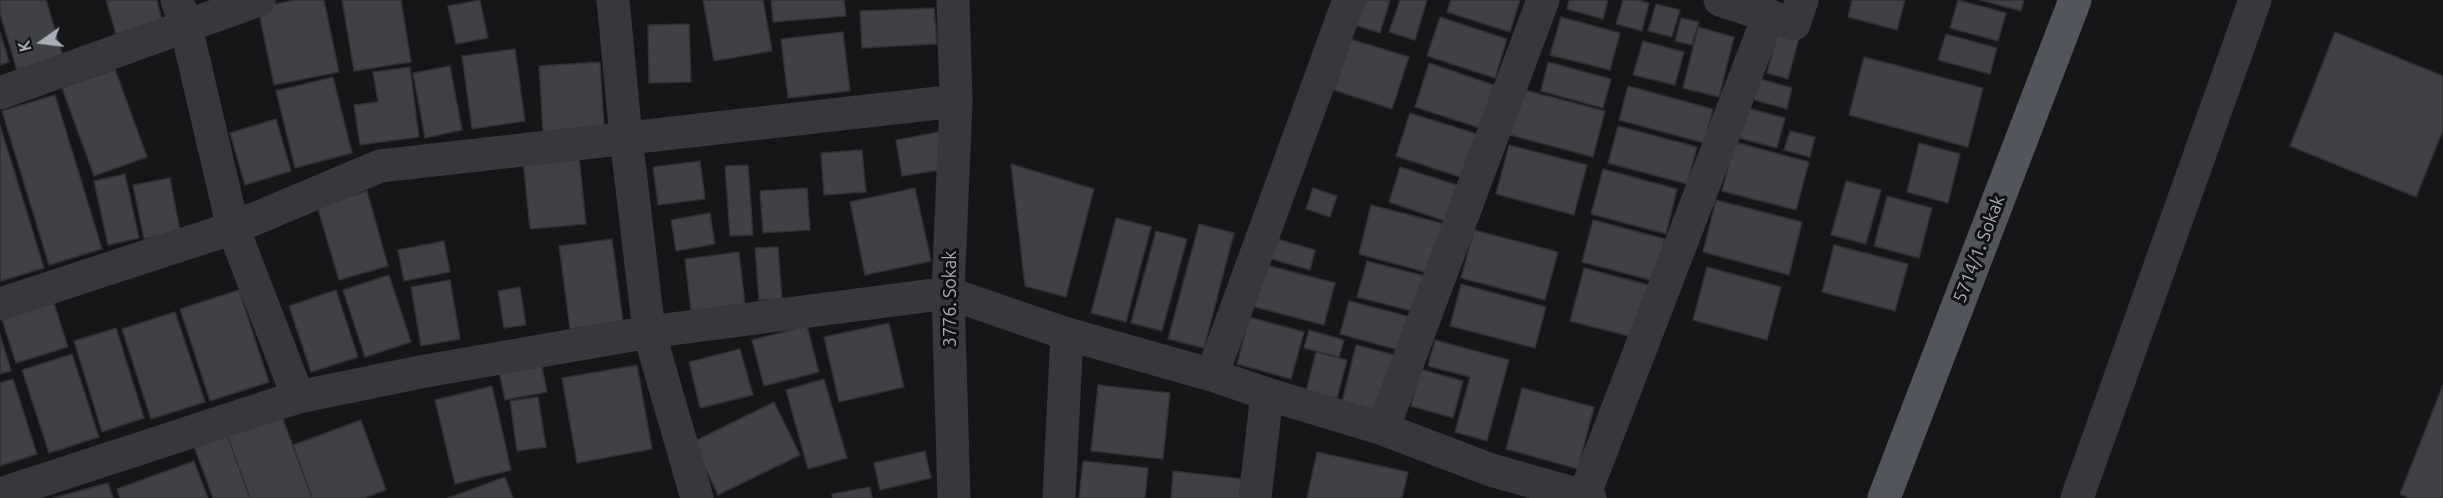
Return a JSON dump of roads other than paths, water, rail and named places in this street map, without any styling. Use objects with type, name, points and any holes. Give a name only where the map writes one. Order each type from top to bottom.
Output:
[{"type":"main road","name":"5714/1. Sokak","points":[[1884,498],[2075,0]]},
{"type":"street","points":[[0,93],[182,13],[258,0]]},
{"type":"street","points":[[613,0],[626,137],[649,332],[697,498]]},
{"type":"street","name":"3776. Sokak","points":[[953,0],[956,101],[948,293],[954,498]]},
{"type":"street","points":[[1212,375],[1349,0]]},
{"type":"street","points":[[1383,429],[1543,0]]},
{"type":"street","points":[[1720,0],[1794,24],[1802,0]]},
{"type":"street","points":[[2077,498],[2255,0]]},
{"type":"street","points":[[182,13],[232,228],[298,397]]},
{"type":"street","points":[[0,494],[298,397],[420,372],[649,332],[948,293],[1067,334],[1212,375],[1383,429],[1489,484],[1587,497],[1769,15]]},
{"type":"street","points":[[0,304],[232,228],[380,166],[956,101]]},
{"type":"street","points":[[1059,498],[1067,334]]},
{"type":"street","points":[[1256,498],[1267,394]]}]
